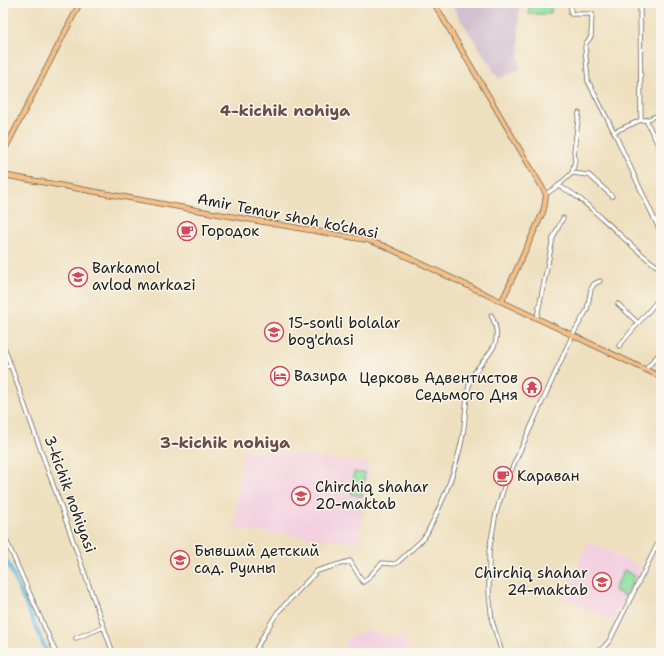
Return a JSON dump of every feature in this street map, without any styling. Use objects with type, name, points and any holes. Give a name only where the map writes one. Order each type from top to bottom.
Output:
[{"type":"main road","points":[[3,153],[80,3]]},
{"type":"main road","points":[[434,3],[546,194],[543,212],[502,301]]},
{"type":"main road","name":"Amir Temur shoh ko‘chasi","points":[[3,177],[367,240],[384,246],[537,317],[661,377]]},
{"type":"street","points":[[571,3],[571,14],[592,14],[591,37],[586,43],[585,48],[588,81],[614,132],[660,231]]},
{"type":"street","points":[[640,3],[644,120],[661,151]]},
{"type":"street","points":[[546,194],[558,186],[572,173],[575,161],[574,151],[579,113]]},
{"type":"street","points":[[614,132],[661,114]]},
{"type":"street","points":[[572,173],[589,175],[612,196]]},
{"type":"street","points":[[558,186],[573,194],[589,207],[661,270]]},
{"type":"street","points":[[537,317],[553,238],[563,218]]},
{"type":"street","points":[[502,653],[496,639],[492,621],[489,593],[490,551],[496,513],[505,484],[573,334],[587,310],[591,289],[594,284],[600,281]]},
{"type":"street","points":[[619,346],[658,300]]},
{"type":"street","points":[[618,304],[638,323]]},
{"type":"street","points":[[254,653],[278,613],[316,571],[350,561],[363,582],[382,563],[397,563],[422,540],[427,533],[456,467],[463,433],[470,380],[495,344],[495,323],[491,315]]},
{"type":"street","name":"3-kichik nohiyasi","points":[[3,344],[113,653]]},
{"type":"street","points":[[646,369],[661,352]]},
{"type":"street","points":[[3,368],[11,365]]},
{"type":"street","points":[[3,533],[56,653]]},
{"type":"street","points":[[595,653],[603,648],[610,640],[661,537]]},
{"type":"street","points":[[76,638],[104,627]]},
{"type":"shaded area","points":[[450,3],[519,3],[519,69],[499,79]]},
{"type":"shaded area","name":"Chirchiq shahar 20-maktab","points":[[243,449],[369,463],[359,542],[234,529]]},
{"type":"shaded area","name":"Chirchiq shahar 24-maktab","points":[[589,542],[642,567],[614,621],[563,597]]},
{"type":"shaded area","points":[[369,630],[393,639],[402,635],[409,653],[341,653],[347,639]]},
{"type":"green space","points":[[529,4],[551,4],[551,14],[529,14]]},
{"type":"green space","points":[[354,472],[365,473],[362,496],[351,494]]},
{"type":"green space","points":[[624,570],[635,576],[625,596],[614,590]]},
{"type":"waterway","points":[[3,552],[47,653]]},
{"type":"place","name":"Городок","points":[[187,231]]},
{"type":"place","name":"Barkamol avlod markazi","points":[[78,277]]},
{"type":"place","name":"15-sonli bolalar bog'chasi","points":[[274,332]]},
{"type":"place","name":"Вазира","points":[[280,376]]},
{"type":"place","name":"Церковь Адвентистов Седьмого Дня","points":[[532,387]]},
{"type":"place","name":"Караван","points":[[503,476]]},
{"type":"place","name":"Chirchiq shahar 20-maktab","points":[[301,496]]},
{"type":"place","name":"Бывший детский сад. Руины","points":[[180,560]]},
{"type":"place","name":"Chirchiq shahar 24-maktab","points":[[602,582]]},
{"type":"district","name":"4-kichik nohiya","points":[[285,110]]},
{"type":"district","name":"3-kichik nohiya","points":[[225,442]]}]
